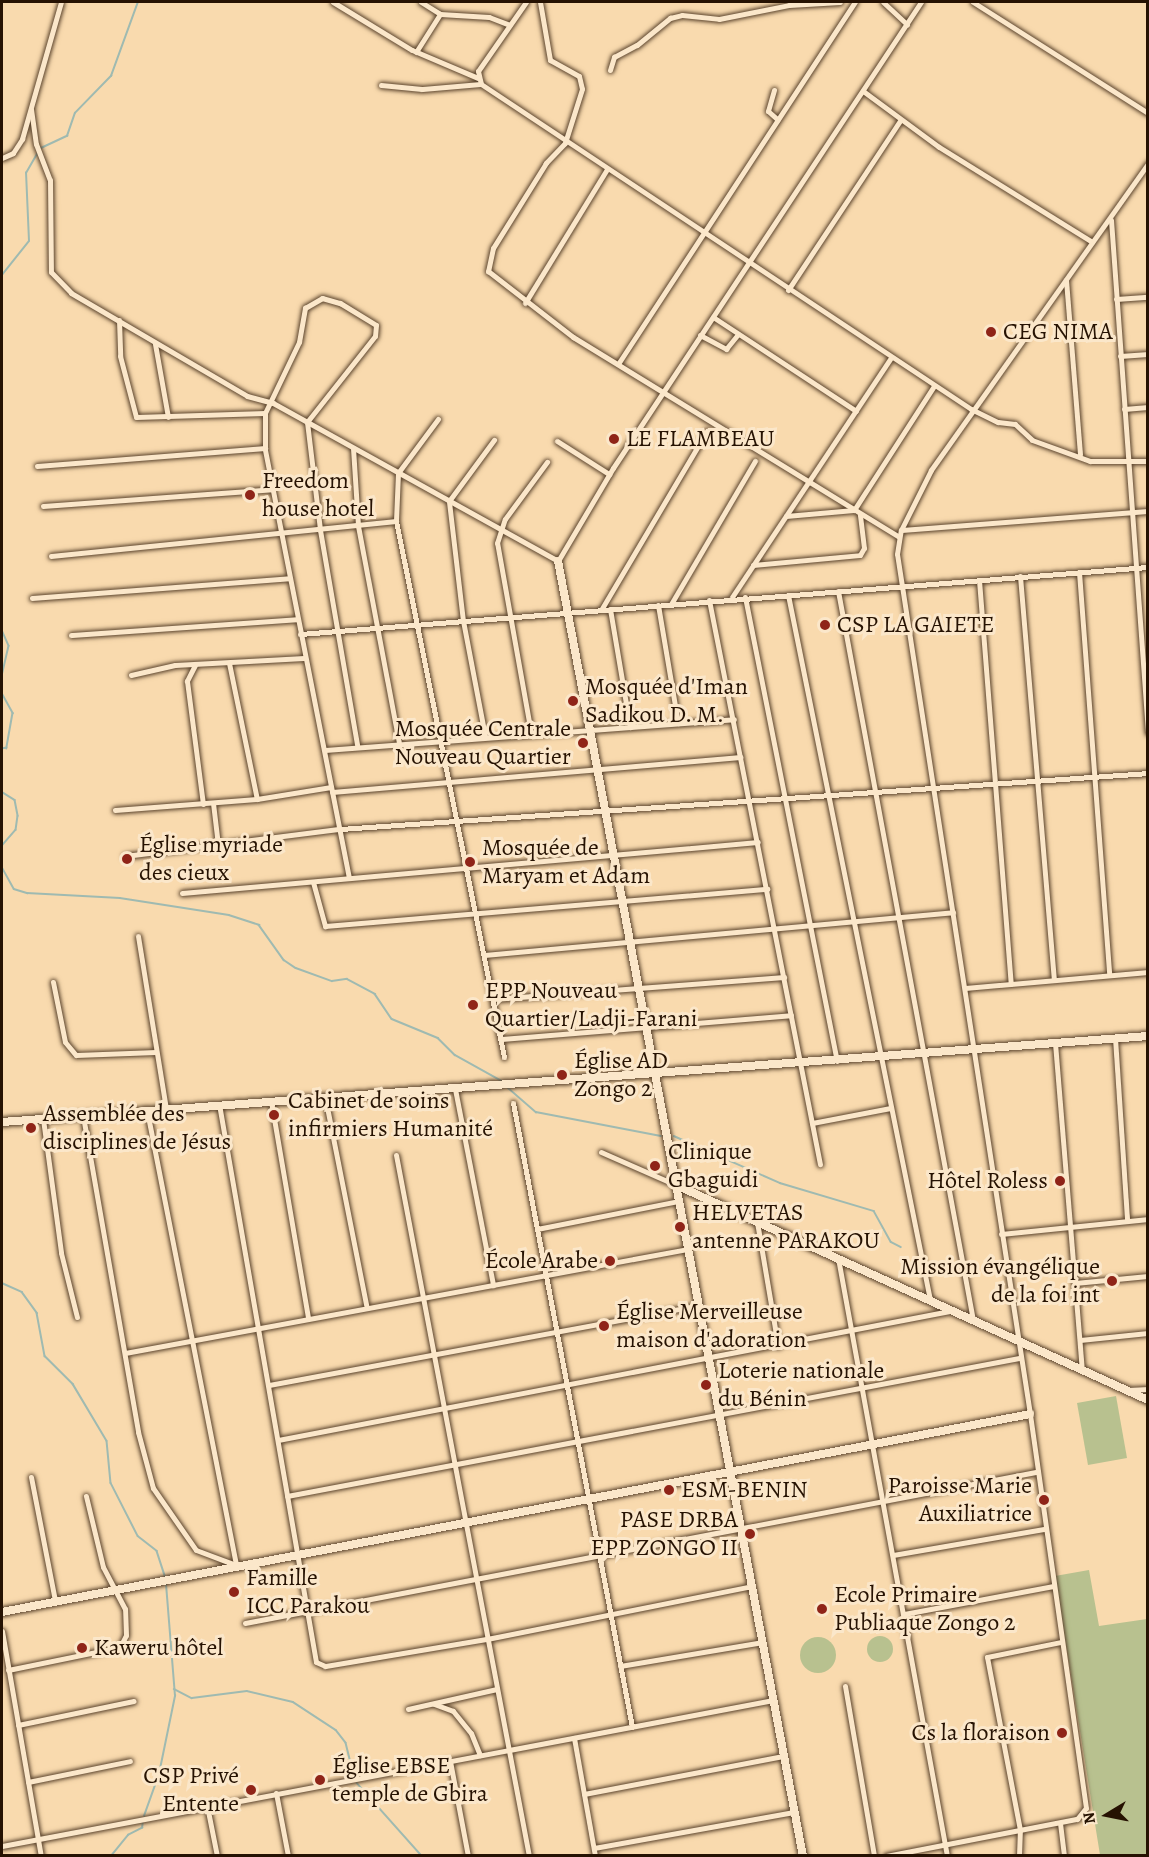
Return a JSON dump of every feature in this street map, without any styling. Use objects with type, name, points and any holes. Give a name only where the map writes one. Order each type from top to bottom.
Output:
[{"type":"street","points":[[2,158],[13,153],[22,138],[61,2]]},
{"type":"street","points":[[333,2],[416,52],[480,81],[565,143],[890,359],[971,409],[998,422],[1015,424],[1032,440],[1080,454],[1096,462],[1148,461]]},
{"type":"street","points":[[421,2],[440,14],[489,16],[510,25]]},
{"type":"street","points":[[480,81],[510,25],[526,2]]},
{"type":"street","points":[[540,2],[550,60],[582,82],[565,143],[546,163],[488,260],[488,271],[525,303],[663,394],[899,537]]},
{"type":"street","points":[[610,70],[614,57],[682,15],[719,19],[789,5],[840,2]]},
{"type":"street","points":[[618,364],[855,2]]},
{"type":"street","points":[[882,2],[906,24]]},
{"type":"street","points":[[803,1856],[656,1076],[564,613],[558,561],[609,474],[700,335],[751,265],[921,2]]},
{"type":"street","points":[[973,2],[1148,112]]},
{"type":"street","points":[[416,52],[440,14]]},
{"type":"street","points":[[381,85],[422,89],[480,81]]},
{"type":"street","points":[[774,90],[768,111],[777,120]]},
{"type":"street","points":[[863,91],[900,121],[1092,242]]},
{"type":"street","points":[[31,109],[36,144],[50,180],[51,272],[71,293],[247,396],[273,403],[558,561]]},
{"type":"street","points":[[788,290],[900,121]]},
{"type":"street","points":[[886,1856],[1077,1819],[1086,1808],[1044,1529],[1030,1414],[1018,1358],[965,988],[901,586],[899,537],[914,500],[971,409],[1111,219],[1148,163]]},
{"type":"street","points":[[525,303],[607,169]]},
{"type":"street","points":[[1111,219],[1148,733]]},
{"type":"street","points":[[1066,280],[1080,454]]},
{"type":"street","points":[[1116,299],[1148,297]]},
{"type":"street","points":[[349,878],[325,750],[304,658],[265,448],[265,413],[273,403],[299,342],[305,308],[313,299],[340,303],[367,317],[376,325],[375,336],[307,422],[320,530],[357,745]]},
{"type":"street","points":[[713,317],[856,411]]},
{"type":"street","points":[[119,320],[120,356],[134,415],[168,417],[265,413]]},
{"type":"street","points":[[700,335],[726,349],[738,334]]},
{"type":"street","points":[[155,344],[168,417]]},
{"type":"street","points":[[1120,356],[1148,354]]},
{"type":"street","points":[[732,597],[890,359]]},
{"type":"street","points":[[854,510],[934,386]]},
{"type":"street","points":[[1124,408],[1148,407]]},
{"type":"street","points":[[438,419],[398,473],[396,521],[463,868],[484,955],[504,1057]]},
{"type":"street","points":[[601,610],[707,431]]},
{"type":"street","points":[[485,736],[463,621],[449,501],[494,440]]},
{"type":"street","points":[[557,441],[609,474]]},
{"type":"street","points":[[37,466],[265,448]]},
{"type":"street","points":[[353,448],[358,526],[399,742]]},
{"type":"street","points":[[671,604],[755,461]]},
{"type":"street","points":[[531,733],[497,543],[503,532],[505,519],[547,462]]},
{"type":"street","points":[[43,506],[272,489]]},
{"type":"street","points":[[786,516],[854,510]]},
{"type":"street","points":[[901,530],[1148,511]]},
{"type":"street","points":[[753,565],[860,555],[864,548],[860,514]]},
{"type":"street","points":[[51,556],[396,521]]},
{"type":"street","points":[[300,634],[732,597],[788,595],[1148,567]]},
{"type":"street","points":[[1079,572],[1109,975]]},
{"type":"street","points":[[1020,576],[1054,980]]},
{"type":"street","points":[[32,598],[289,578]]},
{"type":"street","points":[[979,580],[1011,984]]},
{"type":"street","points":[[838,591],[974,1320]]},
{"type":"street","points":[[788,595],[883,1057],[891,1108],[930,1300]]},
{"type":"street","points":[[745,597],[837,1061]]},
{"type":"street","points":[[709,600],[820,1164]]},
{"type":"street","points":[[658,605],[678,723]]},
{"type":"street","points":[[610,609],[630,727]]},
{"type":"street","points":[[71,635],[297,619]]},
{"type":"street","points":[[131,675],[195,665],[304,658]]},
{"type":"street","points":[[229,663],[257,799]]},
{"type":"street","points":[[195,665],[187,681],[203,804]]},
{"type":"street","points":[[325,750],[357,745],[734,719]]},
{"type":"street","points":[[115,810],[257,799],[331,789],[741,757]]},
{"type":"street","points":[[125,856],[339,829],[603,808],[876,794],[1148,773]]},
{"type":"street","points":[[213,803],[218,845]]},
{"type":"street","points":[[182,893],[758,842]]},
{"type":"street","points":[[313,882],[325,926],[766,889]]},
{"type":"street","points":[[484,955],[856,924],[953,912]]},
{"type":"street","points":[[138,936],[166,1109]]},
{"type":"street","points":[[965,988],[1148,972]]},
{"type":"street","points":[[493,999],[784,977]]},
{"type":"street","points":[[53,982],[64,1042],[76,1055],[156,1052]]},
{"type":"street","points":[[501,1040],[791,1015]]},
{"type":"street","points":[[2,1122],[219,1104],[455,1089],[506,1083],[656,1076],[1148,1036]]},
{"type":"street","points":[[1115,1038],[1127,1220]]},
{"type":"street","points":[[1055,1043],[1082,1371]]},
{"type":"street","points":[[455,1089],[493,1285]]},
{"type":"street","points":[[325,1097],[366,1305]]},
{"type":"street","points":[[271,1101],[308,1317]]},
{"type":"street","points":[[513,1103],[632,1727]]},
{"type":"street","points":[[219,1104],[287,1496],[299,1553],[307,1611],[320,1665],[487,1639],[610,1612],[752,1586]]},
{"type":"street","points":[[812,1123],[891,1108]]},
{"type":"street","points":[[147,1111],[190,1341],[236,1565]]},
{"type":"street","points":[[83,1116],[125,1353],[153,1488],[196,1550],[236,1565]]},
{"type":"street","points":[[43,1119],[61,1253],[77,1317]]},
{"type":"street","points":[[601,1152],[1148,1400]]},
{"type":"street","points":[[396,1155],[453,1467],[466,1522],[475,1579],[530,1856]]},
{"type":"street","points":[[537,1229],[679,1202]]},
{"type":"street","points":[[1001,1234],[1070,1225],[1148,1219]]},
{"type":"street","points":[[757,1222],[778,1346]]},
{"type":"street","points":[[125,1353],[366,1305],[423,1298],[688,1249]]},
{"type":"street","points":[[838,1258],[948,1843],[947,1856]]},
{"type":"street","points":[[1075,1283],[1148,1276]]},
{"type":"street","points":[[269,1385],[699,1305]]},
{"type":"street","points":[[278,1440],[709,1360],[951,1310]]},
{"type":"street","points":[[1080,1340],[1148,1333]]},
{"type":"street","points":[[287,1496],[453,1467],[1018,1358]]},
{"type":"street","points":[[1126,1390],[1148,1389]]},
{"type":"street","points":[[2,1612],[236,1565],[1030,1414]]},
{"type":"street","points":[[245,1623],[1036,1472]]},
{"type":"street","points":[[31,1477],[55,1601]]},
{"type":"street","points":[[8,1670],[120,1647],[126,1635],[125,1609],[112,1590],[86,1496]]},
{"type":"street","points":[[893,1555],[1044,1529]]},
{"type":"street","points":[[904,1614],[1053,1586]]},
{"type":"street","points":[[2,1631],[41,1856]]},
{"type":"street","points":[[621,1666],[762,1642]]},
{"type":"street","points":[[1019,1856],[1020,1830],[987,1657],[1061,1642]]},
{"type":"street","points":[[844,1686],[874,1856]]},
{"type":"street","points":[[408,1709],[497,1689]]},
{"type":"street","points":[[2,1846],[773,1700]]},
{"type":"street","points":[[18,1725],[134,1701]]},
{"type":"street","points":[[432,1704],[453,1711],[471,1733],[480,1755]]},
{"type":"street","points":[[574,1738],[595,1856]]},
{"type":"street","points":[[584,1794],[784,1756]]},
{"type":"street","points":[[28,1782],[130,1761]]},
{"type":"street","points":[[450,1761],[468,1856]]},
{"type":"street","points":[[276,1793],[288,1856]]},
{"type":"street","points":[[207,1806],[217,1856]]},
{"type":"street","points":[[594,1848],[794,1812]]},
{"type":"street","points":[[1060,1823],[1064,1856]]},
{"type":"green space","points":[[1116,1396],[1127,1458],[1088,1465],[1077,1403]]},
{"type":"green space","points":[[1089,1570],[1099,1626],[1147,1619],[1147,1855],[1100,1855],[1055,1576]]},
{"type":"green space","points":[[880,1636],[889,1640],[893,1649],[889,1658],[880,1662],[871,1658],[867,1649],[871,1640]]},
{"type":"green space","points":[[818,1637],[831,1642],[836,1655],[831,1668],[818,1673],[805,1668],[800,1655],[805,1642]]},
{"type":"waterway","points":[[41,148],[67,136],[75,113],[111,76],[138,2]]},
{"type":"waterway","points":[[2,275],[29,241],[26,173],[37,154]]},
{"type":"waterway","points":[[2,630],[9,646],[2,677]]},
{"type":"waterway","points":[[2,693],[13,713],[7,748],[2,749]]},
{"type":"waterway","points":[[2,792],[15,800],[18,816],[16,830],[2,846]]},
{"type":"waterway","points":[[2,867],[14,889],[27,893],[120,898],[229,915],[259,925],[284,960],[296,968],[332,981],[347,979],[375,994],[392,1019],[438,1038],[455,1055],[504,1082]]},
{"type":"waterway","points":[[506,1086],[536,1112],[661,1136]]},
{"type":"waterway","points":[[674,1136],[780,1183],[874,1211],[891,1242],[901,1247]]},
{"type":"waterway","points":[[2,1283],[22,1292],[37,1313],[45,1356],[73,1384],[107,1441],[111,1483],[138,1536],[157,1551],[166,1578]]},
{"type":"waterway","points":[[144,1816],[159,1774],[175,1696],[166,1583]]},
{"type":"waterway","points":[[174,1689],[192,1698],[247,1691],[293,1702],[336,1730],[346,1743],[353,1772]]},
{"type":"waterway","points":[[357,1783],[422,1856]]},
{"type":"waterway","points":[[111,1856],[128,1835],[142,1828],[143,1821]]},
{"type":"place","name":"CEG NIMA","points":[[991,332]]},
{"type":"place","name":"LE FLAMBEAU","points":[[614,439]]},
{"type":"place","name":"Freedom house hotel","points":[[250,495]]},
{"type":"place","name":"CSP LA GAIETE","points":[[825,625]]},
{"type":"place","name":"Mosquée d'Iman Sadikou D. M.","points":[[573,701]]},
{"type":"place","name":"Mosquée Centrale Nouveau Quartier","points":[[583,743]]},
{"type":"place","name":"Église myriade des cieux","points":[[127,859]]},
{"type":"place","name":"Mosquée de Maryam et Adam","points":[[470,862]]},
{"type":"place","name":"EPP Nouveau Quartier/Ladji-Farani","points":[[473,1005]]},
{"type":"place","name":"Église AD Zongo 2","points":[[562,1075]]},
{"type":"place","name":"Cabinet de soins infirmiers Humanité","points":[[274,1115]]},
{"type":"place","name":"Assemblée des disciplines de Jésus","points":[[31,1128]]},
{"type":"place","name":"Clinique Gbaguidi","points":[[655,1166]]},
{"type":"place","name":"Hôtel Roless","points":[[1060,1181]]},
{"type":"place","name":"HELVETAS antenne PARAKOU","points":[[680,1227]]},
{"type":"place","name":"École Arabe","points":[[610,1261]]},
{"type":"place","name":"Mission évangélique de la foi int","points":[[1112,1281]]},
{"type":"place","name":"Église Merveilleuse maison d'adoration","points":[[604,1326]]},
{"type":"place","name":"Loterie nationale du Bénin","points":[[706,1385]]},
{"type":"place","name":"ESM-BENIN","points":[[669,1490]]},
{"type":"place","name":"Paroisse Marie Auxiliatrice","points":[[1044,1500]]},
{"type":"place","name":"PASE DRBA EPP ZONGO II","points":[[750,1534]]},
{"type":"place","name":"Famille ICC Parakou","points":[[234,1592]]},
{"type":"place","name":"Ecole Primaire Publiaque Zongo 2","points":[[822,1609]]},
{"type":"place","name":"Kaweru hôtel","points":[[82,1648]]},
{"type":"place","name":"Cs la floraison","points":[[1062,1733]]},
{"type":"place","name":"Église EBSE temple de Gbira","points":[[320,1780]]},
{"type":"place","name":"CSP Privé Entente","points":[[251,1790]]}]
